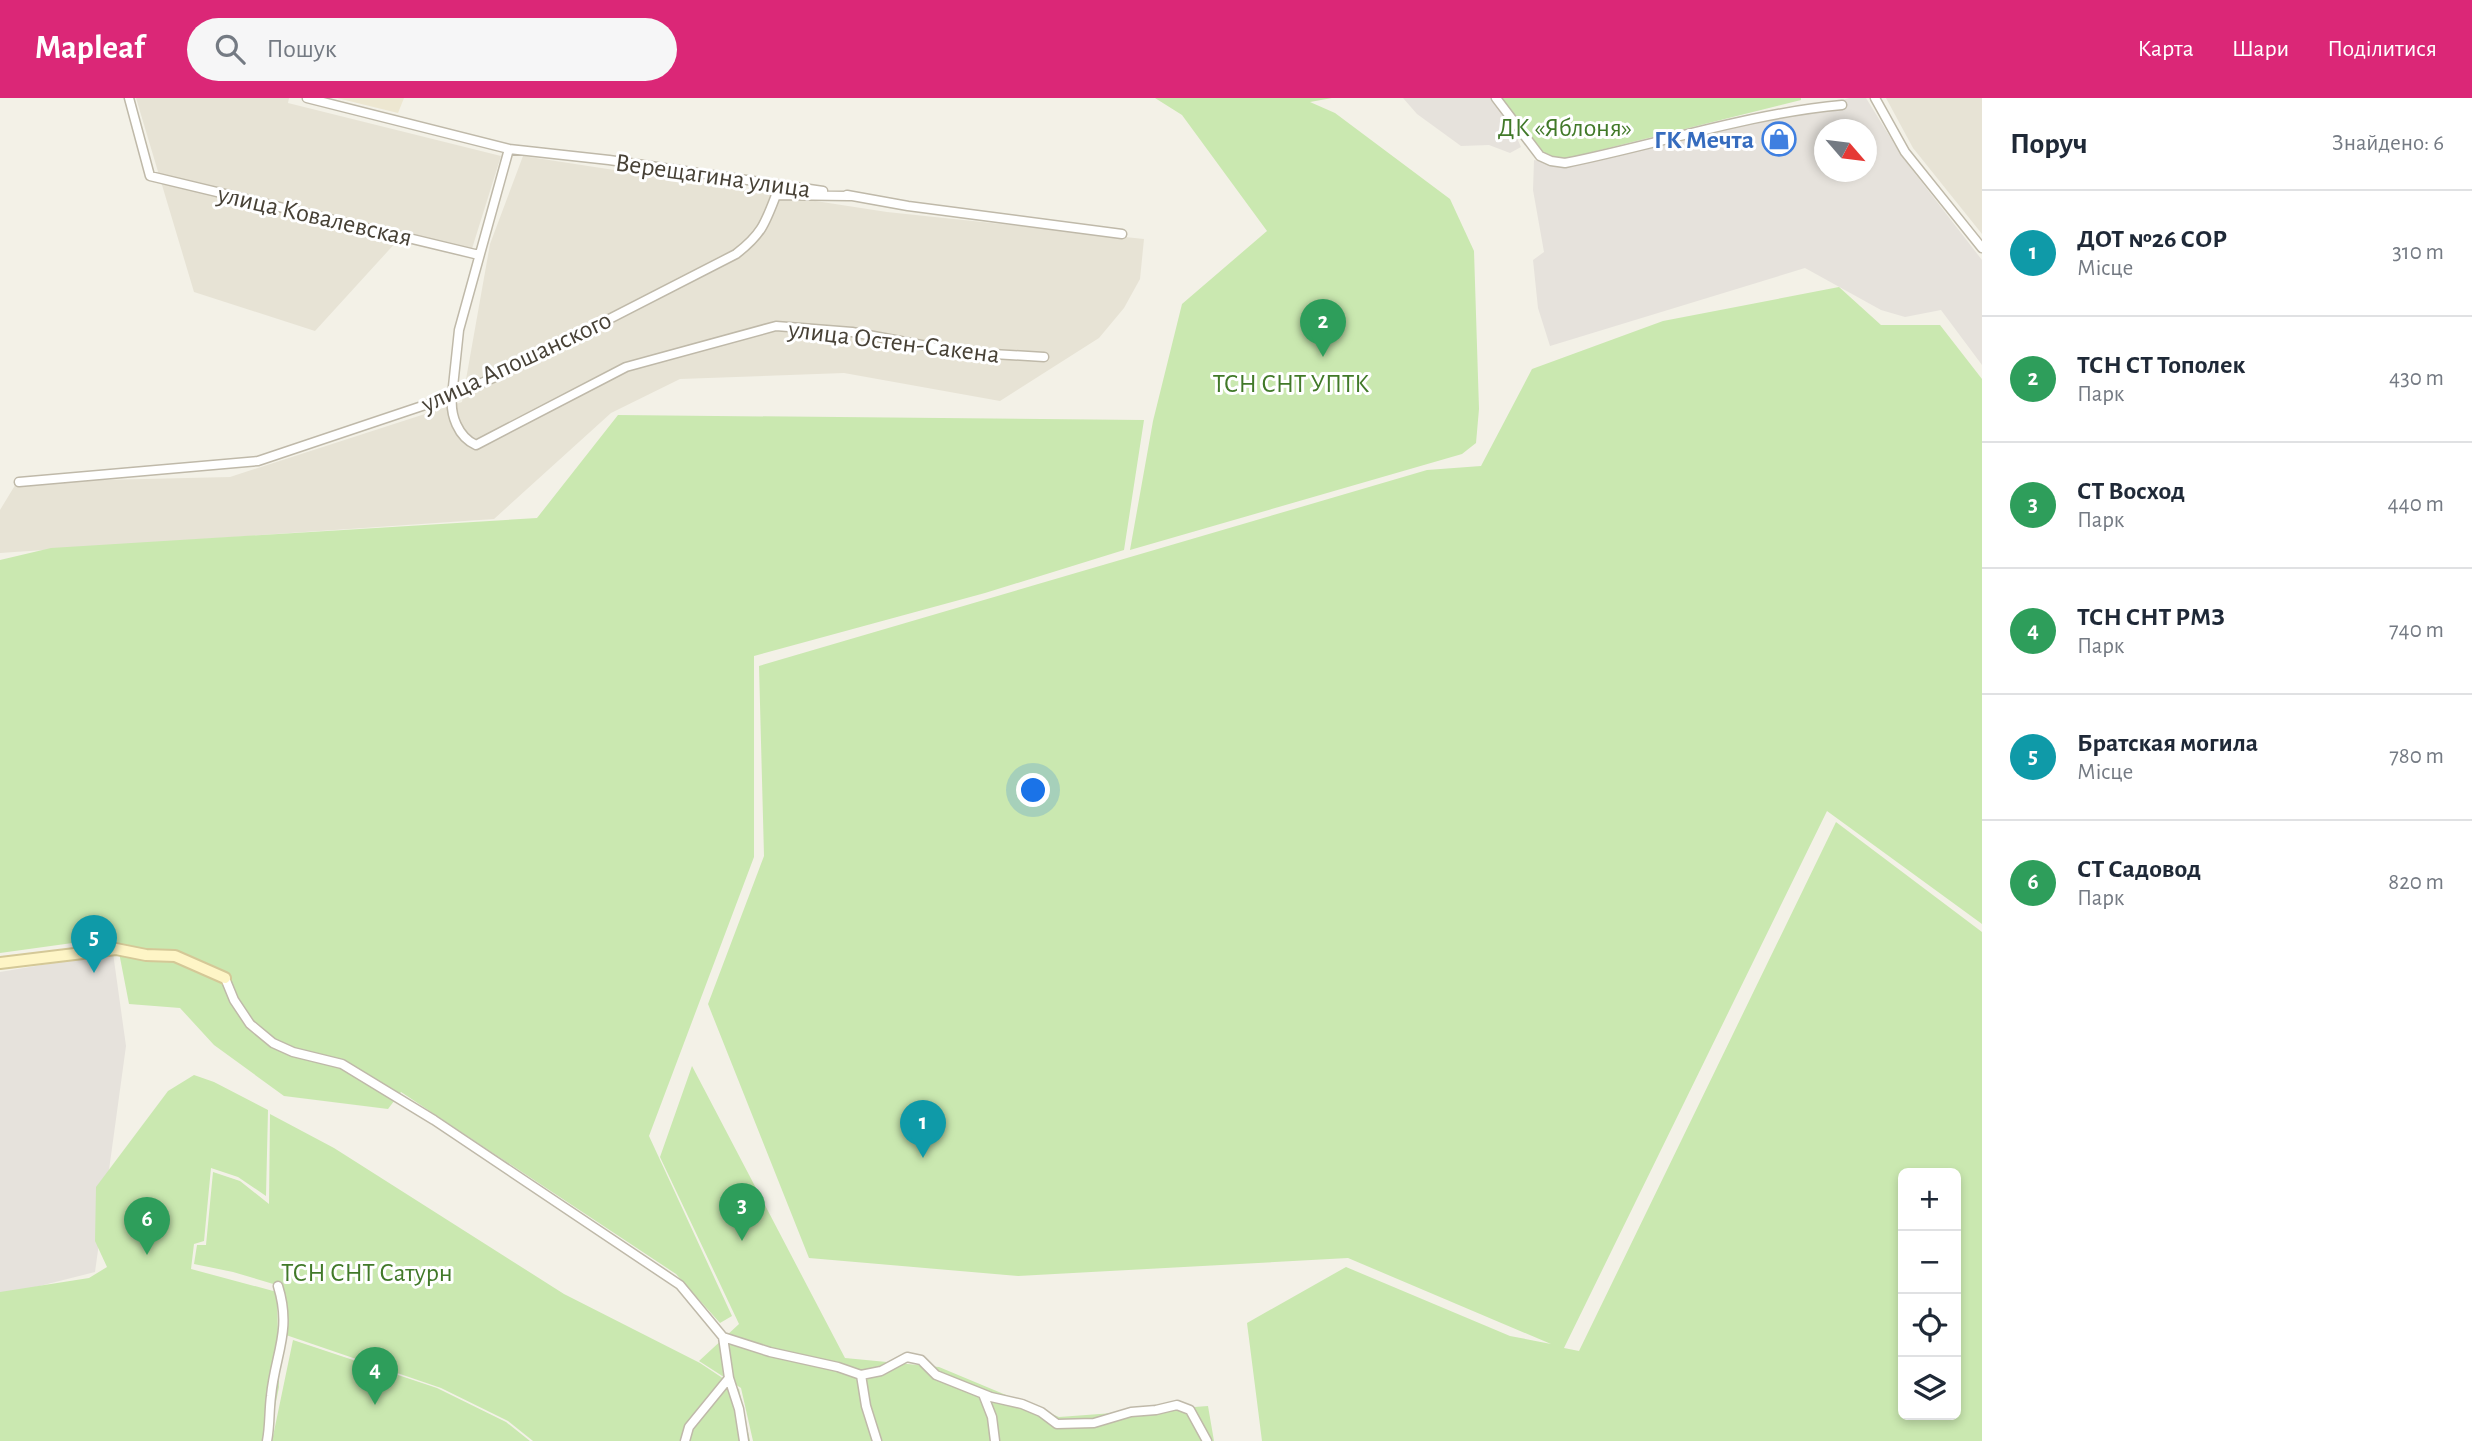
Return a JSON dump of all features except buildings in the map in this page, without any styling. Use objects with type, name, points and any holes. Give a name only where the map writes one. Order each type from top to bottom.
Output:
[{"type":"street","name":"улица Ковалевская","points":[[129,98],[150,176],[479,255]]},
{"type":"street","name":"Верещагина улица","points":[[307,98],[509,149],[663,167],[908,206],[1122,234]]},
{"type":"street","points":[[1496,98],[1541,156],[1565,163],[1739,123],[1819,107],[1842,106]]},
{"type":"street","points":[[1875,98],[1905,152],[1979,239],[1982,248]]},
{"type":"street","points":[[452,396],[459,330],[509,149]]},
{"type":"street","name":"улица Апошанского","points":[[19,482],[258,461],[452,396],[502,374],[736,254],[755,239],[767,219],[776,195],[849,195]]},
{"type":"street","name":"улица Остен-Сакена","points":[[452,396],[451,404],[458,431],[475,445],[626,367],[776,326],[852,332],[959,352],[1044,357]]},
{"type":"street","points":[[0,963],[116,949],[146,955],[174,956],[225,978],[234,1000],[250,1024],[273,1043],[293,1052],[342,1064],[434,1120],[680,1284],[723,1337],[729,1378],[739,1409],[744,1441]]},
{"type":"street","points":[[267,1441],[271,1395],[284,1333],[283,1300],[278,1286]]},
{"type":"street","points":[[723,1337],[861,1375],[880,1371],[907,1357],[921,1360],[936,1375],[982,1394],[1041,1412],[1057,1424],[1094,1423],[1131,1412],[1177,1405],[1190,1410],[1207,1441]]},
{"type":"street","points":[[861,1375],[866,1406],[877,1441]]},
{"type":"street","points":[[685,1441],[689,1427],[729,1378]]},
{"type":"street","points":[[982,1394],[992,1417],[995,1441]]},
{"type":"shaded area","points":[[136,98],[289,98],[288,103],[501,156],[470,255],[398,240],[315,331],[194,292]]},
{"type":"shaded area","points":[[337,98],[404,98],[398,113]]},
{"type":"shaded area","points":[[1403,98],[1492,98],[1506,114],[1521,147],[1510,153],[1489,145],[1461,146],[1417,114]]},
{"type":"shaded area","name":"ГК Мечта","points":[[1850,98],[1866,98],[1903,158],[1982,260],[1982,365],[1941,310],[1905,317],[1881,310],[1805,268],[1550,346],[1538,308],[1533,260],[1544,252],[1533,190],[1534,160],[1559,165]]},
{"type":"shaded area","points":[[1886,98],[1982,98],[1982,234],[1913,148]]},
{"type":"shaded area","points":[[523,156],[887,212],[1144,239],[1140,279],[1124,308],[1099,338],[1000,401],[844,373],[680,379],[611,413],[494,519],[0,553],[0,510],[17,482],[230,477],[462,402],[490,244]]},
{"type":"shaded area","points":[[113,953],[126,1046],[95,1272],[0,1296],[0,972]]},
{"type":"green space","name":"ТСН СНТ УПТК","points":[[1155,98],[1332,98],[1310,102],[1335,113],[1450,199],[1474,251],[1479,409],[1476,443],[1462,454],[1130,550],[1153,421],[1182,304],[1267,231],[1182,115]]},
{"type":"green space","name":"ДК «Яблоня»","points":[[1501,98],[1801,100],[1568,158],[1547,157]]},
{"type":"green space","points":[[1839,287],[1881,325],[1940,325],[1982,379],[1982,924],[1827,811],[1564,1348],[1579,1351],[1836,822],[1982,932],[1982,1441],[1262,1441],[1247,1323],[1346,1267],[1510,1336],[1551,1344],[1348,1258],[1018,1276],[809,1258],[708,1004],[764,856],[759,666],[1427,470],[1481,466],[1532,369],[1663,321]]},
{"type":"green space","points":[[618,415],[1144,420],[1124,550],[985,593],[754,656],[754,857],[649,1136],[732,1316],[720,1323],[676,1274],[401,1092],[388,1109],[284,1096],[214,1045],[180,1008],[129,1004],[116,937],[0,953],[0,560],[51,548],[537,518]]},
{"type":"green space","points":[[692,1066],[845,1358],[939,1367],[1059,1417],[1208,1406],[1214,1441],[753,1441],[741,1388],[699,1361],[739,1324],[660,1157]]},
{"type":"green space","points":[[194,1075],[214,1082],[268,1110],[266,1196],[238,1177],[211,1168],[204,1241],[194,1244],[191,1269],[277,1292],[279,1387],[268,1441],[0,1441],[0,1292],[89,1278],[107,1267],[95,1241],[96,1187],[168,1091]]},
{"type":"green space","name":"ТСН СНТ Сатурн","points":[[270,1114],[334,1148],[564,1294],[700,1363],[739,1389],[750,1441],[533,1441],[508,1421],[441,1388],[286,1335],[280,1286],[194,1264],[197,1245],[206,1245],[213,1172],[240,1181],[269,1204]]},
{"type":"green space","points":[[293,1340],[437,1388],[506,1422],[530,1441],[272,1441]]},
{"type":"place","name":"ГК Мечта","points":[[1779,139]]},
{"type":"place","name":"ТСН СТ Тополек","points":[[1323,357]]},
{"type":"place","name":"Братская могила","points":[[94,973]]},
{"type":"place","name":"ДОТ №26 СОР","points":[[923,1158]]},
{"type":"place","name":"СТ Восход","points":[[742,1241]]},
{"type":"place","name":"СТ Садовод","points":[[147,1255]]},
{"type":"place","name":"ТСН СНТ РМЗ","points":[[375,1405]]}]
